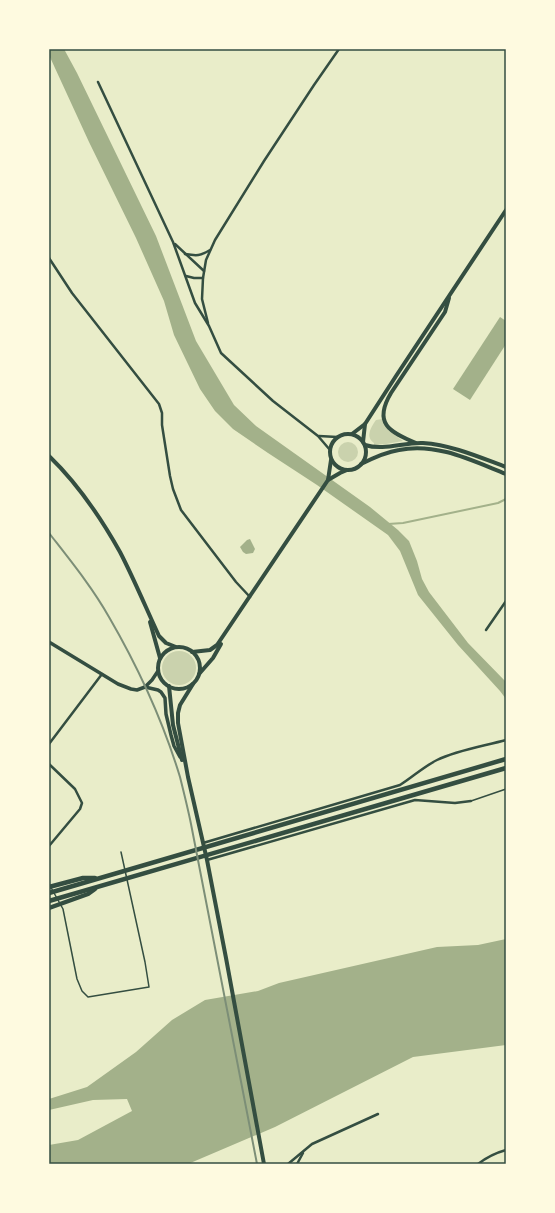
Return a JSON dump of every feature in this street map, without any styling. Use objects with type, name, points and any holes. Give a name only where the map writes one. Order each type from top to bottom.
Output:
[{"type":"highway","points":[[49,893],[506,759]]},
{"type":"highway","points":[[49,901],[506,768]]},
{"type":"highway","points":[[49,885],[83,878],[98,878]]},
{"type":"highway","points":[[49,908],[88,894],[100,886]]},
{"type":"main road","points":[[352,434],[366,424],[506,210]]},
{"type":"main road","points":[[416,443],[399,436],[390,429],[386,422],[383,410],[391,393],[445,312],[450,294]]},
{"type":"main road","points":[[361,464],[366,455],[364,443],[366,424]]},
{"type":"main road","points":[[330,479],[331,445],[337,437],[347,433],[360,438],[364,443],[372,447],[390,447],[416,443],[436,445],[464,451],[506,466]]},
{"type":"main road","points":[[192,652],[210,650],[217,646],[330,479],[373,458],[399,450],[422,448],[436,449],[466,458],[506,474]]},
{"type":"main road","points":[[49,456],[73,482],[93,509],[119,551],[159,636],[166,643],[176,647],[185,648],[192,652],[199,663],[198,676]]},
{"type":"main road","points":[[331,459],[338,467],[346,470]]},
{"type":"main road","points":[[146,608],[160,658]]},
{"type":"main road","points":[[232,625],[213,658],[192,684],[180,705],[178,712],[178,723],[188,777],[207,860],[263,1158],[266,1164]]},
{"type":"main road","points":[[176,647],[167,651],[160,658],[158,671],[162,680],[168,686],[173,688],[183,688],[192,684]]},
{"type":"main road","points":[[168,686],[173,725],[188,777]]},
{"type":"street","points":[[209,326],[202,299],[203,278],[206,260],[215,240],[264,161],[339,49]]},
{"type":"street","points":[[98,82],[173,242],[195,303],[209,326],[221,353],[273,401],[318,436],[330,450]]},
{"type":"street","points":[[173,242],[184,254],[204,271]]},
{"type":"street","points":[[184,254],[193,256],[201,255],[211,250]]},
{"type":"street","points":[[49,258],[72,293],[159,404],[162,413],[162,425],[170,476],[173,490],[181,510],[250,598]]},
{"type":"street","points":[[186,275],[194,278],[203,278]]},
{"type":"street","points":[[318,436],[337,437]]},
{"type":"street","points":[[486,630],[506,601]]},
{"type":"street","points":[[49,642],[118,684],[131,689],[137,690],[145,687],[158,671]]},
{"type":"street","points":[[49,744],[102,674]]},
{"type":"street","points":[[145,687],[158,690],[164,695],[168,724],[174,746],[183,761]]},
{"type":"street","points":[[203,843],[400,785],[411,779],[425,767],[438,760],[450,755],[506,740]]},
{"type":"street","points":[[49,764],[75,789],[82,803],[80,809],[49,846]]},
{"type":"street","points":[[207,860],[409,801],[428,800],[455,803],[471,801]]},
{"type":"street","points":[[290,1163],[312,1144],[378,1114]]},
{"type":"street","points":[[297,1164],[305,1149]]},
{"type":"street","points":[[478,1164],[497,1152],[506,1150]]},
{"type":"lane","points":[[471,801],[506,789]]},
{"type":"lane","points":[[49,885],[63,909],[77,979],[82,991],[88,998],[149,987],[121,852]]},
{"type":"shaded area","points":[[49,49],[64,49],[77,73],[156,236],[196,341],[234,405],[256,426],[370,507],[409,541],[422,579],[429,592],[468,643],[506,682],[506,699],[458,645],[418,595],[400,551],[388,535],[233,429],[215,411],[200,389],[174,335],[164,301],[136,238],[89,142],[49,55]]},
{"type":"shaded area","points":[[500,317],[506,321],[506,344],[470,400],[453,389]]},
{"type":"shaded area","points":[[382,419],[389,431],[403,441],[374,445],[369,435],[376,420]]},
{"type":"shaded area","points":[[348,442],[355,445],[358,452],[355,459],[348,462],[341,459],[338,452],[341,445]]},
{"type":"shaded area","points":[[250,539],[255,549],[253,553],[246,554],[240,547]]},
{"type":"shaded area","points":[[176,651],[182,651],[186,652],[193,658],[196,668],[195,675],[189,682],[182,685],[176,685],[172,684],[165,678],[162,671],[162,665],[163,661],[169,654]]},
{"type":"shaded area","points":[[506,939],[506,1045],[413,1057],[275,1127],[188,1164],[49,1164],[49,1145],[78,1140],[132,1111],[127,1099],[93,1100],[49,1110],[49,1099],[87,1087],[136,1052],[172,1020],[205,1000],[258,991],[279,983],[437,947],[478,945]]},
{"type":"waterway","points":[[388,524],[403,523],[498,503],[506,499]]},
{"type":"railway","points":[[49,533],[95,595],[120,636],[158,715],[180,777],[191,824],[257,1164]]}]
